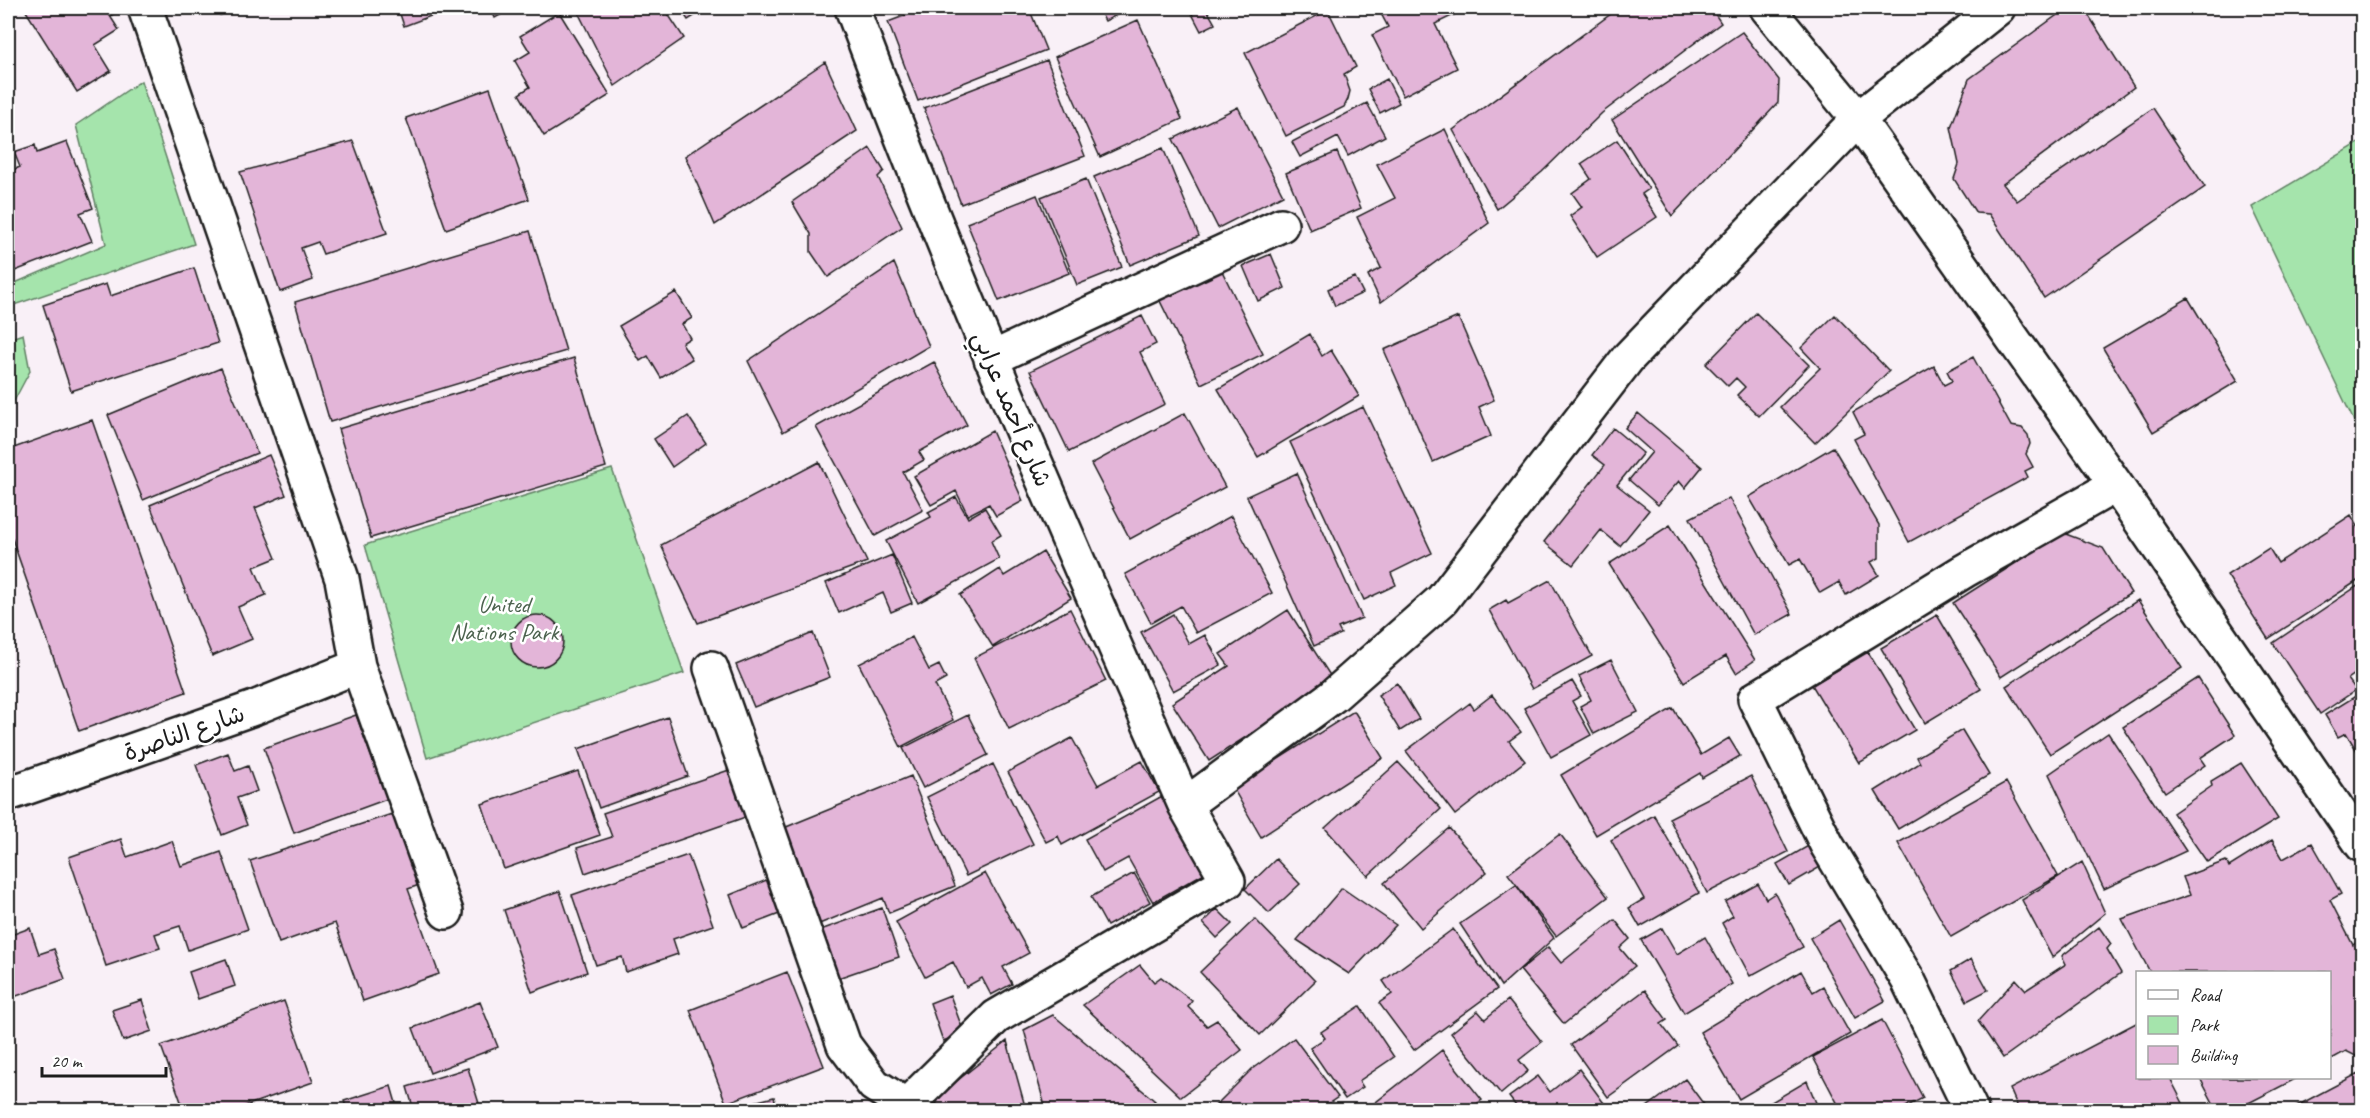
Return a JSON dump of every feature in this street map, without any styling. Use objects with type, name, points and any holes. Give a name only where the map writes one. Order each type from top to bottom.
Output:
[{"type":"street","points":[[145,8],[342,579],[358,666],[446,912]]},
{"type":"street","name":"شارع أحمد عرابي","points":[[852,8],[918,184],[1056,516],[1185,805],[1228,881],[996,1017],[904,1108]]},
{"type":"street","points":[[1767,8],[1858,119],[2116,484],[2362,845]]},
{"type":"street","points":[[1185,805],[1333,696],[1442,600],[1628,358],[1858,119],[1998,8]]},
{"type":"street","points":[[991,359],[1281,225]]},
{"type":"street","points":[[1971,1110],[1908,980],[1827,845],[1755,699],[1964,571],[2116,484]]},
{"type":"street","name":"شارع الناصرة","points":[[8,794],[254,708],[358,666]]},
{"type":"street","points":[[711,668],[844,1045],[874,1085],[904,1108]]},
{"type":"green space","points":[[141,81],[194,244],[8,307],[8,286],[106,244],[76,125]]},
{"type":"green space","points":[[2362,141],[2362,438],[2252,207]]},
{"type":"green space","points":[[23,334],[30,371],[8,412],[8,339]]},
{"type":"green space","name":"United Nations Park","points":[[612,469],[684,673],[427,758],[365,545]]},
{"type":"building","points":[[24,8],[124,8],[110,16],[119,30],[95,45],[111,71],[77,92]]},
{"type":"building","points":[[215,8],[240,8],[220,15]]},
{"type":"building","points":[[398,8],[452,8],[404,26]]},
{"type":"building","points":[[491,8],[513,8],[495,18]]},
{"type":"building","points":[[576,8],[664,8],[684,38],[615,86]]},
{"type":"building","points":[[680,8],[707,8],[688,20]]},
{"type":"building","points":[[925,8],[1029,8],[1046,50],[918,101],[888,22]]},
{"type":"building","points":[[1098,8],[1130,8],[1105,21]]},
{"type":"building","points":[[1189,8],[1206,8],[1215,24],[1201,31]]},
{"type":"building","points":[[1378,8],[1468,8],[1435,24],[1457,68],[1403,96],[1372,35],[1388,27]]},
{"type":"building","points":[[1619,8],[1711,8],[1721,23],[1602,113],[1542,172],[1497,209],[1453,130]]},
{"type":"building","points":[[2067,8],[2084,8],[2134,87],[2003,184],[2017,201],[2153,108],[2205,187],[2044,298],[1989,214],[1976,213],[1954,179],[1959,164],[1951,127],[1969,79]]},
{"type":"building","points":[[1328,10],[1356,67],[1344,74],[1350,91],[1348,99],[1344,107],[1286,136],[1245,53]]},
{"type":"building","points":[[559,12],[610,95],[544,136],[519,94],[530,87],[515,61],[530,52],[520,36]]},
{"type":"building","points":[[1138,20],[1182,119],[1100,157],[1055,57]]},
{"type":"building","points":[[1742,32],[1779,80],[1778,103],[1672,216],[1612,120]]},
{"type":"building","points":[[1047,60],[1085,156],[961,204],[924,108]]},
{"type":"building","points":[[825,62],[857,131],[715,225],[685,156]]},
{"type":"building","points":[[1387,79],[1399,103],[1380,113],[1368,89]]},
{"type":"building","points":[[490,88],[529,199],[446,229],[406,118]]},
{"type":"building","points":[[1367,103],[1385,136],[1348,156],[1338,137],[1300,157],[1292,142]]},
{"type":"building","points":[[1238,107],[1283,195],[1218,228],[1173,139]]},
{"type":"building","points":[[1445,129],[1489,223],[1381,302],[1368,275],[1381,268],[1357,217],[1395,198],[1377,164]]},
{"type":"building","points":[[1617,140],[1649,189],[1642,194],[1657,217],[1597,257],[1570,216],[1582,207],[1572,193],[1591,179],[1581,164]]},
{"type":"building","points":[[353,141],[387,233],[323,254],[318,242],[301,248],[313,280],[280,292],[240,172]]},
{"type":"building","points":[[67,142],[93,208],[80,213],[92,241],[15,271],[8,250],[8,172],[20,167],[14,152],[35,145],[37,153]]},
{"type":"building","points":[[870,148],[884,171],[878,177],[902,227],[828,277],[811,252],[811,234],[792,202]]},
{"type":"building","points":[[1163,148],[1199,236],[1130,265],[1094,177]]},
{"type":"building","points":[[1337,152],[1361,208],[1310,230],[1286,173]]},
{"type":"building","points":[[1086,179],[1122,267],[1077,285],[1041,197]]},
{"type":"building","points":[[1037,195],[1069,273],[999,301],[967,223]]},
{"type":"building","points":[[530,231],[566,351],[330,422],[295,302]]},
{"type":"building","points":[[1271,254],[1285,288],[1258,301],[1243,266]]},
{"type":"building","points":[[894,263],[929,346],[783,432],[748,361]]},
{"type":"building","points":[[1220,267],[1263,354],[1201,384],[1158,297]]},
{"type":"building","points":[[194,268],[218,343],[71,391],[43,305],[106,284],[110,296]]},
{"type":"building","points":[[1355,277],[1363,293],[1335,306],[1328,289]]},
{"type":"building","points":[[676,292],[692,318],[682,324],[690,338],[682,343],[692,359],[661,378],[648,356],[640,361],[619,326]]},
{"type":"building","points":[[2188,298],[2238,381],[2153,432],[2103,348]]},
{"type":"building","points":[[1756,313],[1809,365],[1759,416],[1737,395],[1745,387],[1736,378],[1728,386],[1706,364]]},
{"type":"building","points":[[1835,315],[1889,371],[1815,443],[1780,407],[1820,368],[1801,348]]},
{"type":"building","points":[[1142,316],[1156,344],[1140,352],[1165,404],[1069,452],[1030,371]]},
{"type":"building","points":[[1458,317],[1494,400],[1479,407],[1491,436],[1433,462],[1384,350]]},
{"type":"building","points":[[1310,334],[1322,356],[1331,350],[1359,396],[1258,457],[1218,389]]},
{"type":"building","points":[[1973,357],[2011,426],[2022,428],[2028,435],[2030,444],[2026,454],[2033,467],[2025,471],[2028,477],[1909,542],[1854,439],[1864,434],[1853,412],[1934,366],[1944,385],[1952,381],[1947,371]]},
{"type":"building","points":[[574,358],[606,467],[371,538],[338,429]]},
{"type":"building","points":[[934,362],[967,425],[919,452],[924,460],[903,472],[923,510],[875,536],[816,427]]},
{"type":"building","points":[[221,368],[257,453],[143,500],[108,415]]},
{"type":"building","points":[[1363,407],[1432,553],[1391,573],[1396,585],[1364,600],[1290,442]]},
{"type":"building","points":[[1185,413],[1225,487],[1130,539],[1091,464]]},
{"type":"building","points":[[1638,413],[1702,467],[1685,488],[1679,481],[1658,505],[1629,480],[1652,452],[1625,428]]},
{"type":"building","points":[[688,416],[706,443],[672,467],[654,439]]},
{"type":"building","points":[[92,420],[186,692],[79,731],[8,527],[8,450]]},
{"type":"building","points":[[1613,428],[1643,453],[1617,485],[1649,510],[1620,546],[1601,530],[1573,565],[1544,542],[1605,465],[1592,455]]},
{"type":"building","points":[[992,431],[1023,501],[996,516],[989,504],[968,515],[956,491],[931,505],[914,476]]},
{"type":"building","points":[[1833,447],[1879,525],[1879,558],[1871,562],[1879,575],[1846,595],[1839,582],[1820,593],[1800,559],[1789,565],[1749,497]]},
{"type":"building","points":[[269,455],[286,495],[255,508],[276,558],[254,567],[266,595],[238,607],[252,639],[212,656],[150,505]]},
{"type":"building","points":[[819,462],[867,562],[698,623],[661,545]]},
{"type":"building","points":[[1297,473],[1362,618],[1338,628],[1341,634],[1314,646],[1247,496]]},
{"type":"building","points":[[956,497],[968,518],[985,508],[1001,535],[991,541],[999,559],[918,603],[886,541],[931,517],[928,512]]},
{"type":"building","points":[[1729,498],[1792,614],[1754,635],[1690,518]]},
{"type":"building","points":[[2351,515],[2362,533],[2362,578],[2268,639],[2227,575],[2269,548],[2278,563]]},
{"type":"building","points":[[1231,516],[1272,593],[1196,633],[1181,606],[1151,623],[1125,574]]},
{"type":"building","points":[[1670,525],[1755,660],[1736,673],[1726,656],[1684,682],[1609,564]]},
{"type":"building","points":[[2063,533],[2103,548],[2131,593],[2001,677],[1953,603]]},
{"type":"building","points":[[1043,552],[1071,598],[993,647],[960,595],[1000,569],[1004,576]]},
{"type":"building","points":[[892,555],[912,603],[891,612],[883,593],[839,613],[826,583]]},
{"type":"building","points":[[1550,580],[1592,656],[1532,689],[1489,610],[1506,600],[1508,603]]},
{"type":"building","points":[[2362,583],[2362,669],[2348,679],[2356,690],[2320,714],[2273,643]]},
{"type":"building","points":[[2138,600],[2182,668],[2050,754],[2006,686]]},
{"type":"building","points":[[1070,609],[1106,681],[1009,729],[974,658]]},
{"type":"building","points":[[1288,610],[1333,680],[1209,761],[1172,703],[1229,666],[1220,654]]},
{"type":"building","points":[[1173,614],[1189,644],[1205,635],[1221,665],[1173,691],[1141,632]]},
{"type":"building","points":[[537,615],[547,617],[555,623],[561,631],[563,641],[561,651],[555,659],[547,665],[537,667],[527,665],[519,659],[513,651],[511,641],[513,631],[519,623],[527,617]]},
{"type":"building","points":[[1937,615],[1981,689],[1925,723],[1881,648]]},
{"type":"building","points":[[813,633],[830,677],[754,707],[736,665]]},
{"type":"building","points":[[912,637],[929,670],[939,665],[946,679],[935,685],[953,720],[901,747],[859,664]]},
{"type":"building","points":[[1868,652],[1915,730],[1859,763],[1812,685]]},
{"type":"building","points":[[1611,660],[1638,712],[1594,734],[1580,706],[1591,700],[1579,676]]},
{"type":"building","points":[[2198,678],[2235,735],[2200,758],[2205,765],[2165,792],[2123,727]]},
{"type":"building","points":[[1572,681],[1581,696],[1572,701],[1591,735],[1551,757],[1524,708]]},
{"type":"building","points":[[1397,683],[1419,719],[1400,731],[1378,695]]},
{"type":"building","points":[[2362,692],[2362,759],[2346,733],[2338,737],[2325,715]]},
{"type":"building","points":[[1492,695],[1521,732],[1509,741],[1525,761],[1455,815],[1406,751],[1470,703],[1474,709]]},
{"type":"building","points":[[1673,708],[1701,755],[1729,738],[1740,756],[1702,778],[1700,773],[1596,835],[1561,775]]},
{"type":"building","points":[[1354,711],[1383,758],[1261,837],[1233,788]]},
{"type":"building","points":[[356,715],[387,799],[294,833],[264,748]]},
{"type":"building","points":[[968,715],[988,755],[923,788],[903,748]]},
{"type":"building","points":[[668,717],[688,776],[599,808],[578,749]]},
{"type":"building","points":[[1962,730],[1989,775],[1898,829],[1875,791],[1920,763],[1917,757]]},
{"type":"building","points":[[2108,733],[2186,851],[2104,889],[2049,774]]},
{"type":"building","points":[[1072,738],[1098,785],[1142,761],[1159,792],[1062,845],[1058,836],[1046,842],[1008,772]]},
{"type":"building","points":[[228,753],[235,771],[248,766],[257,791],[237,798],[247,825],[222,835],[196,765]]},
{"type":"building","points":[[1398,762],[1441,809],[1368,876],[1325,828]]},
{"type":"building","points":[[2241,763],[2278,819],[2207,862],[2173,813],[2212,786],[2211,781]]},
{"type":"building","points":[[993,764],[1033,844],[966,876],[927,797]]},
{"type":"building","points":[[738,767],[754,814],[585,873],[577,848],[612,837],[603,813]]},
{"type":"building","points":[[578,771],[600,835],[504,869],[482,804]]},
{"type":"building","points":[[911,776],[955,886],[889,913],[883,898],[812,927],[774,832]]},
{"type":"building","points":[[1751,776],[1788,852],[1707,893],[1669,818]]},
{"type":"building","points":[[2006,782],[2058,876],[1951,937],[1898,843]]},
{"type":"building","points":[[1164,795],[1208,871],[1153,902],[1128,858],[1103,872],[1085,839]]},
{"type":"building","points":[[392,814],[422,884],[408,889],[439,974],[363,1001],[335,923],[279,943],[250,861]]},
{"type":"building","points":[[1654,815],[1699,893],[1640,927],[1629,908],[1644,899],[1611,840]]},
{"type":"building","points":[[1449,828],[1487,872],[1421,928],[1384,883]]},
{"type":"building","points":[[1560,834],[1608,897],[1556,936],[1508,874]]},
{"type":"building","points":[[121,839],[127,857],[172,841],[181,866],[221,852],[248,929],[188,950],[180,926],[155,934],[160,948],[106,966],[69,857]]},
{"type":"building","points":[[2272,840],[2283,859],[2312,843],[2341,894],[2330,900],[2353,945],[2362,938],[2362,1059],[2346,1051],[2331,1059],[2331,971],[2149,971],[2122,919],[2190,895],[2183,877],[2226,861],[2229,867]]},
{"type":"building","points":[[1810,845],[1822,866],[1789,885],[1777,864]]},
{"type":"building","points":[[688,855],[713,925],[673,939],[678,954],[626,972],[622,957],[596,965],[572,895]]},
{"type":"building","points":[[1276,859],[1300,884],[1269,913],[1245,889]]},
{"type":"building","points":[[2082,862],[2105,913],[2052,957],[2022,900]]},
{"type":"building","points":[[985,873],[1029,953],[1003,967],[1012,984],[991,995],[982,978],[966,987],[953,962],[925,977],[896,922]]},
{"type":"building","points":[[1134,873],[1150,902],[1107,926],[1091,897]]},
{"type":"building","points":[[774,877],[787,911],[743,928],[730,895]]},
{"type":"building","points":[[1758,884],[1766,899],[1775,893],[1803,947],[1750,976],[1722,923],[1733,916],[1725,902]]},
{"type":"building","points":[[1516,885],[1554,938],[1501,986],[1460,924]]},
{"type":"building","points":[[1342,888],[1396,925],[1349,974],[1297,940]]},
{"type":"building","points":[[560,891],[587,972],[532,992],[504,910]]},
{"type":"building","points":[[882,908],[899,957],[832,980],[815,932]]},
{"type":"building","points":[[1217,909],[1232,924],[1217,938],[1203,923]]},
{"type":"building","points":[[1255,919],[1315,981],[1260,1035],[1200,972]]},
{"type":"building","points":[[1615,920],[1630,939],[1620,948],[1635,966],[1564,1024],[1520,970],[1548,947],[1561,963]]},
{"type":"building","points":[[1839,920],[1885,1001],[1855,1018],[1810,938]]},
{"type":"building","points":[[2099,927],[2111,944],[2107,949],[2121,973],[2003,1058],[1978,1021],[2016,979],[2026,990],[2066,964],[2062,956]]},
{"type":"building","points":[[30,928],[39,954],[54,949],[65,979],[8,999],[8,936]]},
{"type":"building","points":[[1662,928],[1677,954],[1705,937],[1732,984],[1684,1013],[1641,940]]},
{"type":"building","points":[[1453,929],[1497,989],[1414,1050],[1379,1003],[1392,994],[1383,981]]},
{"type":"building","points":[[226,959],[235,986],[198,999],[189,972]]},
{"type":"building","points":[[1971,959],[1988,990],[1967,1001],[1951,971]]},
{"type":"building","points":[[1140,965],[1154,982],[1161,977],[1192,1001],[1188,1007],[1207,1026],[1217,1020],[1242,1050],[1181,1097],[1083,1005]]},
{"type":"building","points":[[1801,971],[1813,992],[1823,986],[1850,1034],[1739,1099],[1700,1032]]},
{"type":"building","points":[[787,972],[824,1066],[726,1103],[690,1010]]},
{"type":"building","points":[[1645,990],[1667,1020],[1661,1024],[1678,1046],[1608,1097],[1571,1045]]},
{"type":"building","points":[[950,995],[964,1033],[943,1041],[930,1003]]},
{"type":"building","points":[[142,1000],[152,1031],[123,1041],[112,1010]]},
{"type":"building","points":[[1508,1000],[1542,1042],[1519,1060],[1528,1071],[1501,1094],[1451,1033],[1478,1011],[1485,1019]]},
{"type":"building","points":[[284,1001],[313,1082],[234,1110],[184,1110],[161,1046]]},
{"type":"building","points":[[480,1002],[498,1047],[430,1073],[413,1028]]},
{"type":"building","points":[[1360,1006],[1394,1057],[1359,1081],[1363,1087],[1345,1099],[1310,1048],[1325,1038],[1321,1032]]},
{"type":"building","points":[[1053,1015],[1155,1101],[1143,1110],[1046,1110],[1024,1030]]},
{"type":"building","points":[[1882,1020],[1923,1098],[1900,1110],[1841,1110],[1813,1057]]},
{"type":"building","points":[[2136,1023],[2136,1079],[2171,1079],[2184,1105],[2172,1110],[2019,1110],[2010,1089]]},
{"type":"building","points":[[1294,1038],[1338,1097],[1319,1110],[1212,1109],[1252,1069]]},
{"type":"building","points":[[1007,1041],[1026,1110],[933,1110],[943,1092]]},
{"type":"building","points":[[1442,1050],[1482,1100],[1468,1110],[1374,1110],[1371,1106]]},
{"type":"building","points":[[468,1068],[481,1110],[414,1110],[407,1087]]},
{"type":"building","points":[[1579,1069],[1609,1110],[1519,1110],[1509,1097],[1538,1076],[1550,1092]]},
{"type":"building","points":[[2359,1073],[2362,1080],[2362,1110],[2289,1110]]},
{"type":"building","points":[[1685,1079],[1708,1110],[1643,1110]]},
{"type":"building","points":[[2201,1079],[2295,1079],[2235,1110],[2217,1110]]},
{"type":"building","points":[[1807,1081],[1819,1110],[1758,1110]]},
{"type":"building","points":[[391,1086],[398,1110],[347,1110],[344,1101]]},
{"type":"building","points":[[774,1097],[777,1110],[721,1110]]}]
